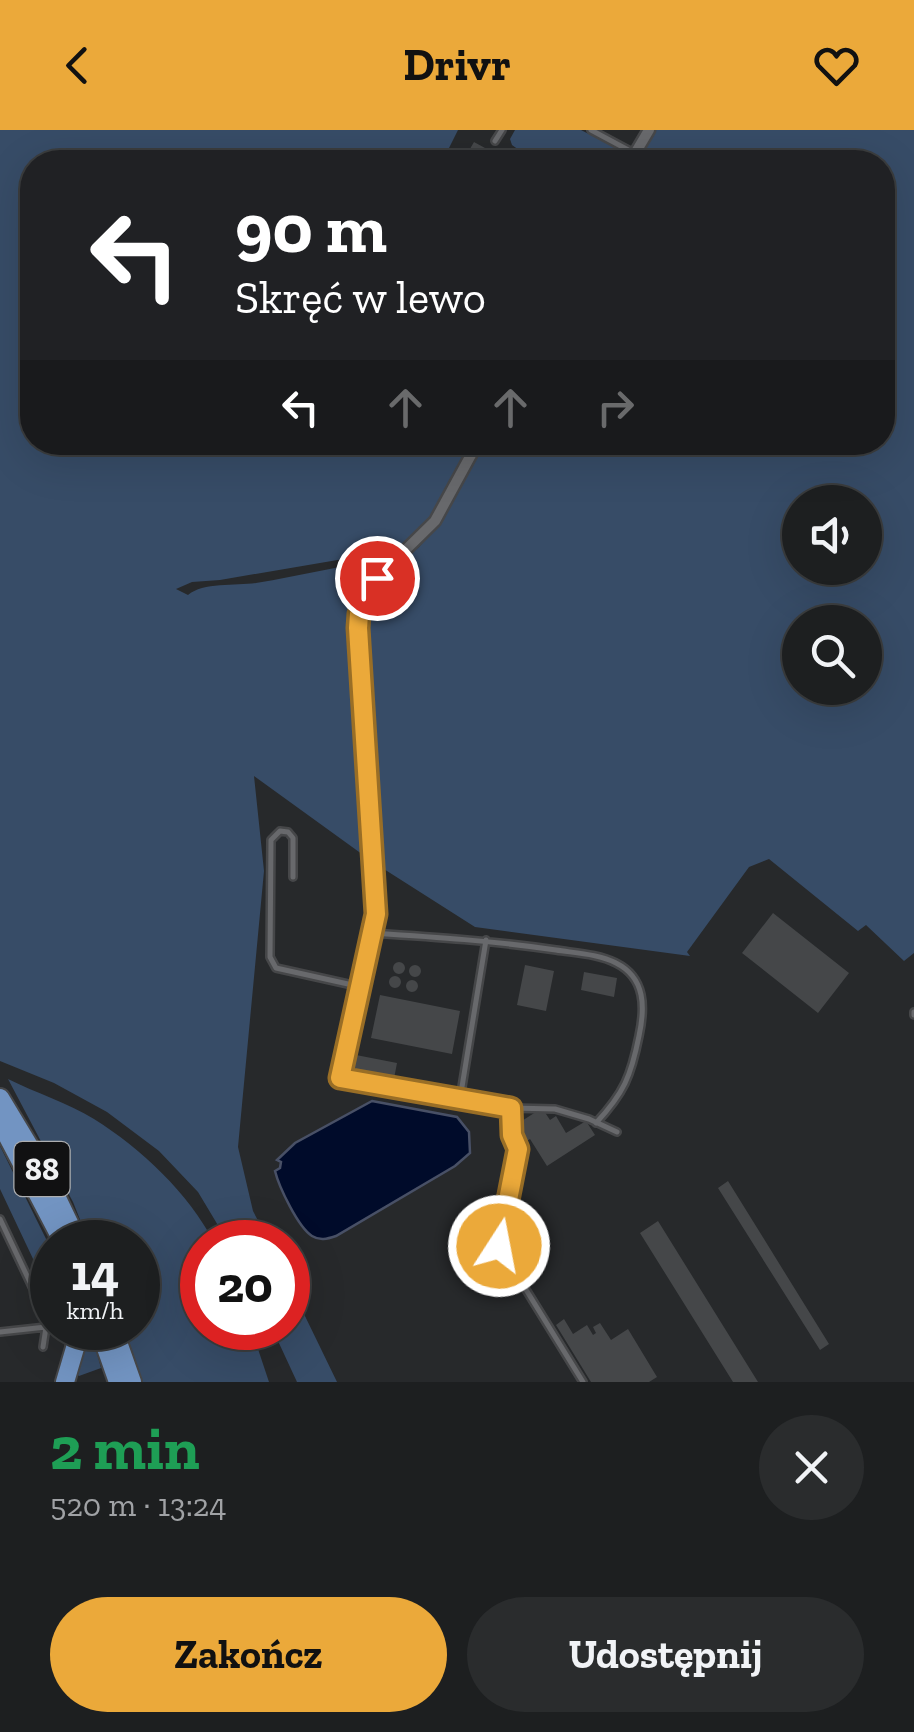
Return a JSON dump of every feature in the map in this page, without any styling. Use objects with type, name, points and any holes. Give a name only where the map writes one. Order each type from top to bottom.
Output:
[{"type":"main road","name":"88","points":[[0,1098],[44,1171],[67,1220]]},
{"type":"main road","name":"88","points":[[0,1122],[51,1220]]},
{"type":"main road","points":[[65,1382],[74,1350]]},
{"type":"main road","points":[[107,1350],[118,1382]]},
{"type":"main road","points":[[121,1350],[132,1382]]},
{"type":"street","points":[[372,933],[376,892],[359,614],[377,578],[435,521],[471,455]]},
{"type":"lane","points":[[495,141],[502,130]]},
{"type":"lane","points":[[591,130],[621,150]]},
{"type":"lane","points":[[293,877],[293,838],[280,831],[270,840],[270,957],[276,968],[358,986]]},
{"type":"lane","points":[[596,1123],[616,1102],[630,1078],[646,1008],[642,991],[632,976],[616,963],[586,955],[486,940],[372,933],[340,1078],[511,1108],[555,1109],[616,1132]]},
{"type":"lane","points":[[460,1099],[486,940]]},
{"type":"lane","points":[[511,1108],[512,1135],[518,1149],[499,1246],[583,1382]]},
{"type":"lane","points":[[0,1219],[30,1282]]},
{"type":"lane","points":[[0,1332],[30,1329]]},
{"type":"shaded area","points":[[0,130],[458,130],[448,150],[20,150],[20,455],[468,455],[433,519],[402,549],[192,582],[176,589],[188,595],[211,586],[256,583],[389,560],[376,570],[351,632],[366,857],[254,776],[264,871],[238,1147],[258,1220],[215,1220],[198,1192],[159,1151],[107,1112],[54,1083],[0,1061]]},
{"type":"shaded area","points":[[515,130],[581,130],[620,150],[519,150],[510,139]]},
{"type":"shaded area","points":[[656,130],[914,130],[914,953],[904,961],[866,925],[858,931],[769,859],[749,867],[687,952],[690,956],[475,927],[376,864],[361,625],[381,578],[419,547],[441,521],[477,455],[895,455],[895,150],[644,150]]},
{"type":"shaded area","points":[[8,1079],[94,1119],[146,1158],[177,1189],[200,1220],[180,1220],[180,1350],[258,1350],[269,1382],[142,1382],[131,1350],[160,1350],[160,1220],[80,1220]]},
{"type":"shaded area","points":[[372,1101],[457,1117],[469,1132],[470,1153],[455,1166],[336,1236],[324,1239],[310,1234],[310,1220],[299,1220],[275,1171],[280,1168],[281,1162],[277,1160],[295,1143]]},
{"type":"shaded area","points":[[0,1146],[37,1220],[30,1220],[30,1252],[0,1189]]},
{"type":"shaded area","points":[[310,1326],[337,1382],[297,1382],[282,1350],[310,1350]]},
{"type":"shaded area","points":[[80,1350],[96,1350],[101,1368],[79,1376],[76,1373]]},
{"type":"building","points":[[474,142],[489,150],[469,150]]},
{"type":"building","points":[[773,913],[849,973],[818,1013],[742,953]]},
{"type":"building","points":[[399,962],[405,968],[399,974],[393,968]]},
{"type":"building","points":[[415,965],[421,971],[415,977],[409,971]]},
{"type":"building","points":[[525,965],[554,971],[546,1011],[517,1005]]},
{"type":"building","points":[[584,972],[617,978],[614,997],[581,990]]},
{"type":"building","points":[[395,976],[401,982],[395,988],[389,982]]},
{"type":"building","points":[[412,980],[418,986],[412,992],[406,986]]},
{"type":"building","points":[[380,995],[460,1011],[452,1054],[371,1038]]},
{"type":"building","points":[[356,1055],[397,1063],[393,1084],[352,1076]]},
{"type":"building","points":[[542,1108],[550,1120],[556,1116],[566,1133],[586,1121],[595,1135],[547,1166],[530,1139],[525,1142],[514,1126]]},
{"type":"building","points":[[728,1181],[829,1344],[820,1350],[718,1188]]},
{"type":"building","points":[[658,1221],[758,1382],[733,1382],[640,1233]]},
{"type":"building","points":[[528,1230],[539,1247],[519,1258],[509,1242]]},
{"type":"building","points":[[564,1319],[573,1334],[587,1325],[593,1335],[593,1327],[600,1323],[611,1340],[628,1329],[657,1377],[649,1382],[591,1382],[556,1325]]},
{"type":"route","points":[[377,578],[359,614],[358,628],[376,914],[340,1078],[511,1108],[512,1135],[518,1149],[499,1246]]}]
